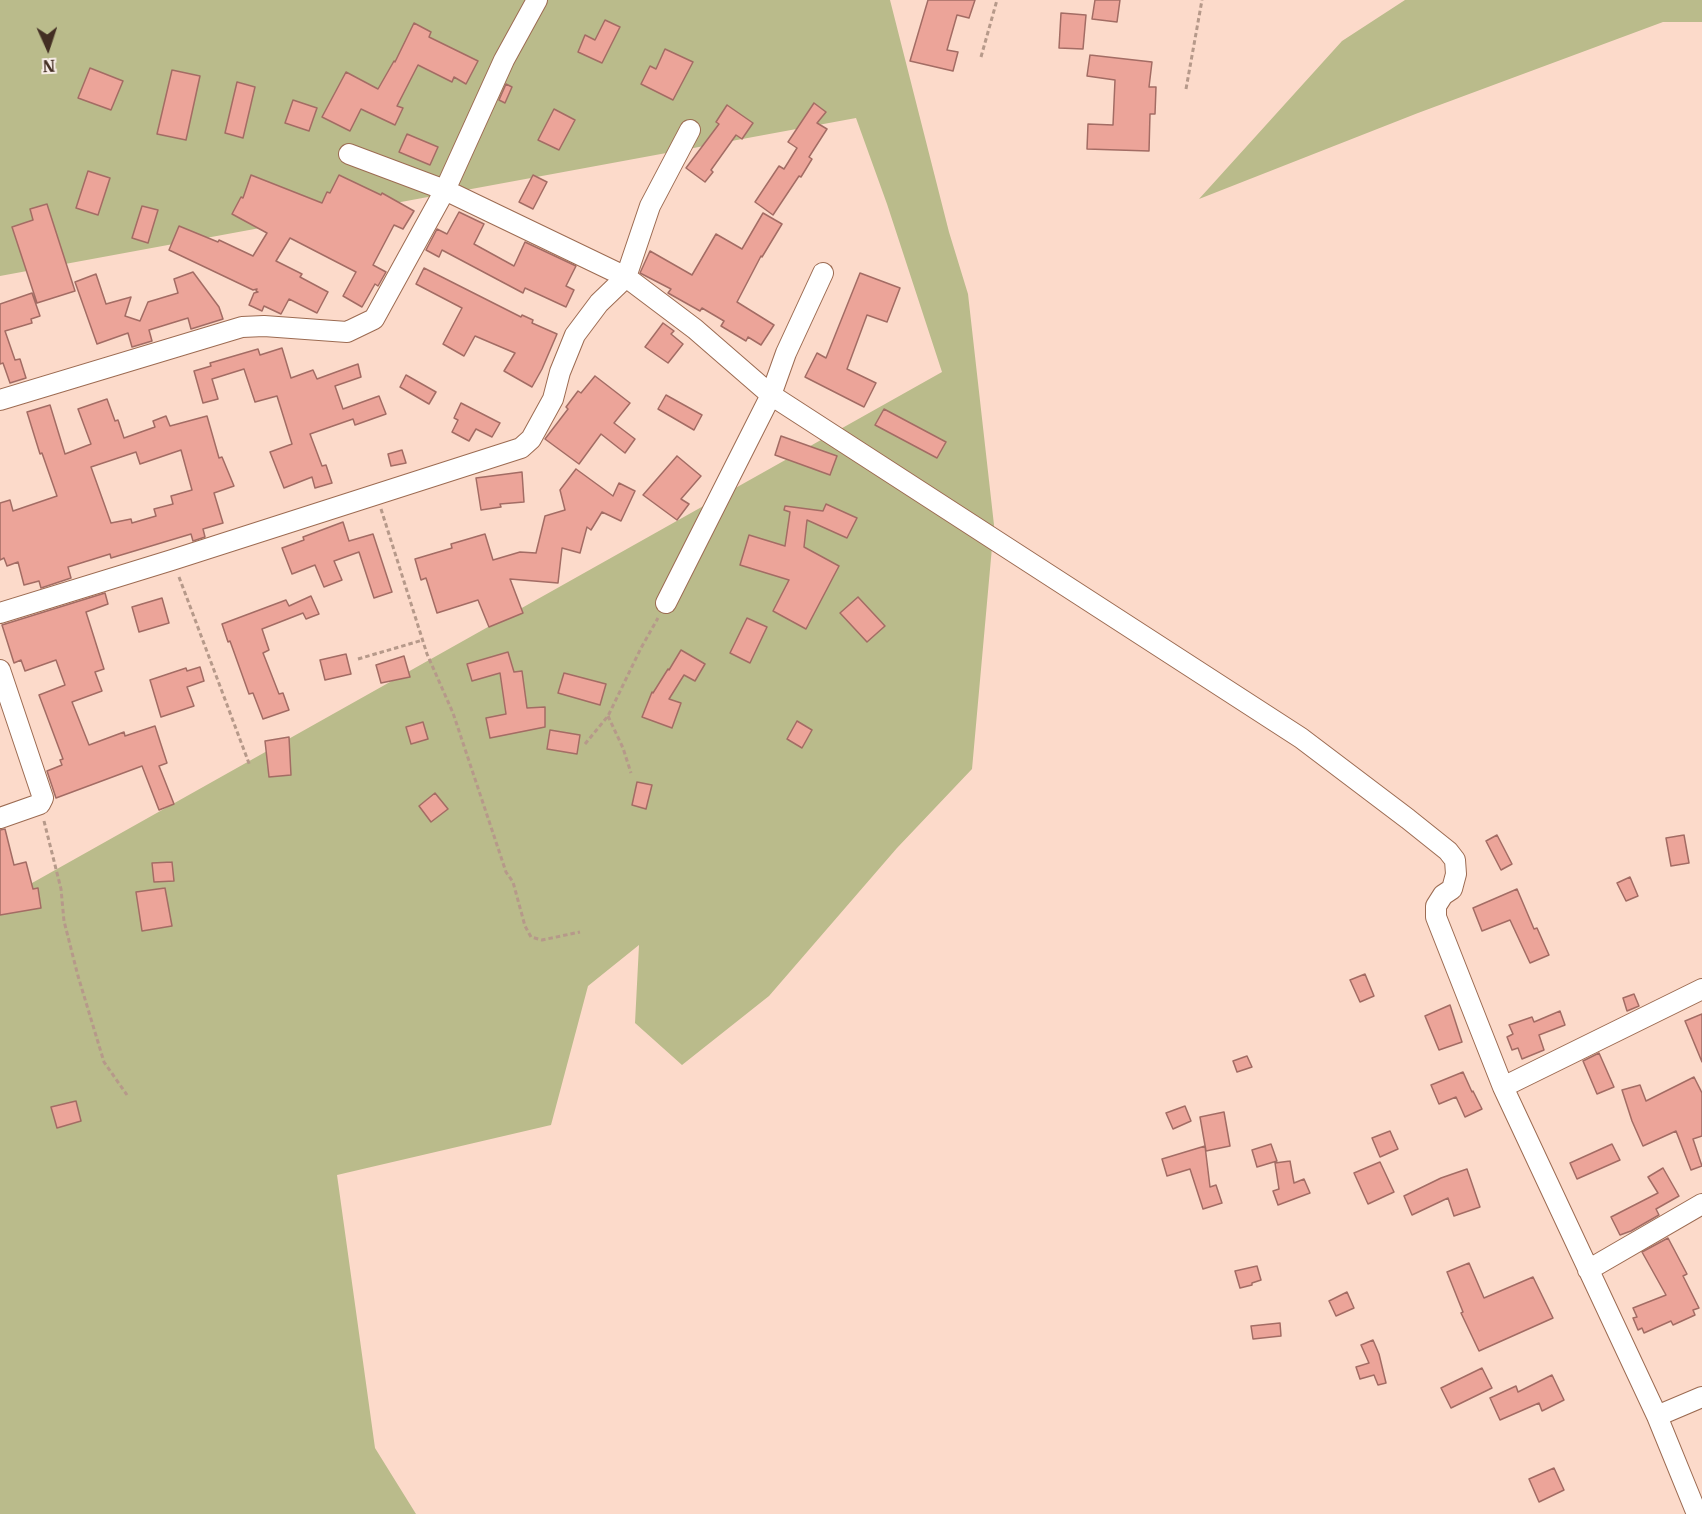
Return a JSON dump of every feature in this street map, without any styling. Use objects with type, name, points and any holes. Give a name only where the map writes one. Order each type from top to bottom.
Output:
[{"type":"street","points":[[0,400],[242,327],[264,326],[347,332],[374,319],[446,190],[504,60],[537,0]]},
{"type":"street","points":[[0,613],[521,448],[531,439],[553,399],[560,372],[575,335],[599,303],[626,277],[650,206],[690,130]]},
{"type":"street","points":[[349,154],[446,190],[626,277],[695,329],[771,395],[1301,738],[1448,852],[1455,860],[1456,874],[1452,888],[1443,895],[1436,906],[1436,917],[1503,1086],[1657,1416],[1697,1514]]},
{"type":"street","points":[[666,603],[771,395],[786,353],[823,273]]},
{"type":"street","points":[[0,670],[42,788],[43,798],[40,804],[0,818]]},
{"type":"street","points":[[1503,1086],[1702,989]]},
{"type":"street","points":[[1587,1270],[1702,1204]]},
{"type":"street","points":[[1657,1416],[1702,1398]]},
{"type":"path","points":[[981,57],[997,0]]},
{"type":"path","points":[[1186,89],[1202,0]]},
{"type":"path","points":[[376,495],[427,654],[453,713],[506,872],[513,882],[525,926],[531,936],[542,940],[580,932]]},
{"type":"path","points":[[172,560],[250,766]]},
{"type":"path","points":[[585,744],[608,716],[666,603]]},
{"type":"path","points":[[358,659],[423,640]]},
{"type":"path","points":[[608,716],[623,748],[631,773]]},
{"type":"path","points":[[40,804],[61,889],[64,921],[81,987],[104,1062],[126,1095]]},
{"type":"green space","points":[[0,0],[890,0],[949,232],[968,294],[994,525],[972,769],[897,848],[769,996],[682,1065],[635,1023],[639,945],[588,986],[551,1125],[337,1175],[375,1448],[416,1514],[0,1514],[0,901],[942,372],[856,118],[0,276]]},
{"type":"green space","points":[[1405,0],[1702,0],[1702,22],[1663,22],[1418,113],[1199,199],[1342,41]]},
{"type":"building","points":[[928,0],[975,0],[969,18],[957,15],[947,50],[958,52],[953,71],[910,61]]},
{"type":"building","points":[[1095,0],[1120,0],[1117,22],[1092,19]]},
{"type":"building","points":[[1061,13],[1086,15],[1083,49],[1059,48]]},
{"type":"building","points":[[605,20],[620,27],[602,63],[578,52],[585,35],[595,40]]},
{"type":"building","points":[[414,23],[431,32],[429,37],[478,61],[466,84],[454,77],[452,82],[418,65],[397,106],[403,108],[395,125],[361,109],[350,131],[322,117],[346,72],[378,89],[395,62]]},
{"type":"building","points":[[665,49],[693,62],[673,100],[641,84],[650,66],[656,69]]},
{"type":"building","points":[[1090,55],[1152,62],[1149,87],[1156,87],[1155,114],[1150,114],[1149,151],[1087,149],[1088,124],[1113,125],[1115,80],[1087,76]]},
{"type":"building","points":[[90,68],[123,81],[111,110],[78,98]]},
{"type":"building","points":[[172,70],[200,76],[186,140],[157,134]]},
{"type":"building","points":[[237,82],[255,87],[243,138],[225,133]]},
{"type":"building","points":[[506,84],[512,87],[505,103],[499,100]]},
{"type":"building","points":[[293,100],[317,108],[309,131],[285,123]]},
{"type":"building","points":[[814,103],[826,112],[817,123],[827,129],[809,157],[812,159],[801,177],[799,176],[773,215],[755,202],[779,166],[784,169],[797,148],[788,142]]},
{"type":"building","points":[[727,105],[753,123],[742,139],[736,135],[705,182],[686,168],[719,124],[716,122]]},
{"type":"building","points":[[554,109],[575,120],[559,150],[538,140]]},
{"type":"building","points":[[407,134],[438,147],[430,165],[399,152]]},
{"type":"building","points":[[88,171],[110,178],[98,215],[76,208]]},
{"type":"building","points":[[251,175],[322,203],[339,175],[381,195],[382,193],[414,211],[403,229],[394,225],[373,265],[386,272],[378,286],[375,284],[362,307],[343,296],[356,272],[290,238],[276,261],[302,274],[300,277],[328,292],[317,313],[289,299],[281,314],[264,306],[262,311],[249,305],[254,293],[258,292],[257,289],[253,290],[169,250],[179,226],[218,242],[219,240],[253,256],[267,233],[232,214],[241,197],[243,198]]},
{"type":"building","points":[[533,175],[547,182],[533,209],[519,202]]},
{"type":"building","points":[[47,204],[75,291],[37,303],[12,227],[33,220],[30,209]]},
{"type":"building","points":[[142,206],[158,210],[148,243],[132,238]]},
{"type":"building","points":[[459,212],[484,224],[474,244],[514,266],[525,242],[576,266],[566,286],[574,290],[566,307],[525,288],[523,293],[442,250],[439,257],[426,250],[437,229],[447,234]]},
{"type":"building","points":[[763,213],[782,224],[761,256],[737,302],[774,325],[761,345],[748,337],[746,341],[721,326],[724,321],[668,293],[671,289],[640,273],[650,251],[692,275],[716,234],[742,249]]},
{"type":"building","points":[[424,268],[521,317],[522,315],[533,320],[532,323],[557,334],[532,387],[504,371],[515,353],[475,336],[464,356],[443,344],[462,308],[416,284]]},
{"type":"building","points":[[193,272],[219,307],[223,319],[191,329],[188,318],[149,330],[152,341],[132,347],[128,333],[97,344],[75,282],[96,274],[106,304],[131,297],[125,316],[140,321],[148,302],[178,293],[174,279]]},
{"type":"building","points":[[860,273],[900,288],[887,322],[867,315],[847,369],[876,383],[864,407],[805,377],[817,353],[826,358]]},
{"type":"building","points":[[32,293],[40,316],[31,319],[32,323],[5,331],[15,360],[20,359],[26,378],[10,383],[3,363],[0,364],[0,304]]},
{"type":"building","points":[[663,323],[674,331],[671,334],[683,344],[668,363],[645,347]]},
{"type":"building","points":[[282,348],[291,378],[313,370],[317,379],[358,364],[361,377],[335,386],[343,409],[379,396],[386,414],[355,425],[353,419],[310,434],[322,466],[326,465],[332,483],[315,488],[312,477],[284,488],[270,452],[292,444],[277,396],[255,402],[244,369],[212,379],[218,399],[203,403],[194,371],[211,366],[210,363],[258,349],[260,355]]},
{"type":"building","points":[[406,375],[436,392],[429,404],[400,387]]},
{"type":"building","points":[[595,376],[630,403],[614,423],[635,439],[625,453],[601,434],[579,464],[545,439],[568,409],[566,407],[578,391],[581,393]]},
{"type":"building","points":[[666,395],[702,415],[694,430],[658,409]]},
{"type":"building","points":[[107,399],[124,438],[155,427],[153,421],[166,416],[170,426],[207,416],[219,458],[222,457],[234,486],[214,493],[223,523],[203,529],[205,537],[193,541],[191,534],[111,558],[110,554],[68,567],[71,578],[41,588],[39,581],[24,585],[18,562],[7,566],[4,558],[0,560],[0,503],[10,500],[13,511],[57,496],[42,453],[40,454],[27,412],[50,405],[65,454],[91,444],[78,409]],"holes":[[[181,450],[192,490],[171,496],[173,504],[154,509],[156,516],[132,523],[131,519],[111,523],[91,467],[136,452],[140,464]]]},
{"type":"building","points":[[461,403],[500,423],[492,437],[476,429],[469,441],[452,432],[458,420],[454,418]]},
{"type":"building","points":[[884,409],[946,442],[937,458],[875,425]]},
{"type":"building","points":[[781,436],[837,456],[830,475],[775,455]]},
{"type":"building","points":[[402,450],[406,463],[391,466],[388,454]]},
{"type":"building","points":[[677,456],[701,476],[681,499],[689,504],[677,520],[643,495]]},
{"type":"building","points":[[576,469],[613,496],[619,483],[635,491],[621,521],[602,512],[591,530],[587,527],[580,553],[562,548],[558,583],[510,579],[523,613],[489,627],[478,600],[437,613],[426,578],[421,580],[415,559],[452,548],[451,544],[485,534],[493,560],[520,552],[536,553],[545,516],[565,510],[560,490]]},
{"type":"building","points":[[522,472],[524,502],[500,504],[501,507],[481,510],[476,478]]},
{"type":"building","points":[[826,504],[857,518],[847,538],[807,520],[804,547],[839,566],[806,629],[773,611],[789,580],[740,565],[749,535],[785,546],[790,512],[784,510],[785,506],[823,511]]},
{"type":"building","points":[[343,522],[349,541],[373,534],[392,592],[374,598],[359,552],[334,561],[342,580],[324,587],[315,565],[292,574],[282,548],[304,540],[303,537]]},
{"type":"building","points":[[105,593],[108,604],[86,612],[104,669],[95,672],[102,691],[72,702],[89,745],[124,732],[125,736],[155,726],[167,763],[159,766],[174,804],[159,810],[142,766],[56,798],[47,771],[62,765],[60,760],[63,759],[39,695],[65,685],[56,660],[25,671],[21,660],[14,663],[2,625]]},
{"type":"building","points":[[311,596],[319,614],[306,619],[303,613],[262,629],[269,650],[263,653],[279,694],[283,693],[289,710],[263,719],[253,693],[249,694],[222,624],[286,600],[289,606]]},
{"type":"building","points":[[858,597],[885,626],[867,642],[840,613]]},
{"type":"building","points":[[162,598],[169,623],[139,632],[132,607]]},
{"type":"building","points":[[747,618],[767,627],[750,663],[730,653]]},
{"type":"building","points":[[681,650],[705,664],[695,681],[684,675],[669,699],[681,703],[672,728],[642,717],[652,692]]},
{"type":"building","points":[[508,652],[514,672],[522,671],[527,708],[545,707],[545,727],[490,738],[486,718],[506,714],[500,673],[472,681],[467,664]]},
{"type":"building","points":[[346,654],[351,674],[325,680],[320,660]]},
{"type":"building","points":[[404,656],[410,677],[381,683],[376,665]]},
{"type":"building","points":[[200,667],[204,681],[187,687],[194,706],[161,717],[150,680],[186,668],[187,671]]},
{"type":"building","points":[[564,673],[606,684],[600,705],[558,693]]},
{"type":"building","points":[[797,721],[812,730],[802,748],[787,739]]},
{"type":"building","points":[[423,722],[428,739],[411,744],[406,727]]},
{"type":"building","points":[[550,730],[580,735],[577,754],[547,749]]},
{"type":"building","points":[[289,737],[291,775],[269,777],[265,741]]},
{"type":"building","points":[[637,782],[652,785],[646,809],[632,805]]},
{"type":"building","points":[[435,793],[448,809],[431,822],[419,806]]},
{"type":"building","points":[[5,829],[14,865],[26,862],[33,889],[38,888],[41,908],[0,915],[0,830]]},
{"type":"building","points":[[1497,835],[1512,864],[1501,870],[1486,841]]},
{"type":"building","points":[[1684,835],[1689,863],[1671,866],[1666,838]]},
{"type":"building","points":[[172,862],[174,881],[154,882],[152,863]]},
{"type":"building","points":[[1630,877],[1638,896],[1626,901],[1617,883]]},
{"type":"building","points":[[165,888],[172,926],[142,931],[136,892]]},
{"type":"building","points":[[1517,889],[1534,929],[1537,928],[1549,955],[1530,963],[1510,920],[1482,931],[1473,908]]},
{"type":"building","points":[[1365,974],[1374,996],[1360,1002],[1350,980]]},
{"type":"building","points":[[1634,994],[1639,1006],[1627,1011],[1623,998]]},
{"type":"building","points":[[1450,1005],[1462,1042],[1439,1050],[1425,1016]]},
{"type":"building","points":[[1560,1011],[1565,1025],[1539,1035],[1544,1050],[1522,1059],[1518,1048],[1512,1050],[1507,1037],[1513,1034],[1509,1025],[1532,1017],[1534,1022]]},
{"type":"building","points":[[1702,1014],[1702,1062],[1685,1021]]},
{"type":"building","points":[[1599,1053],[1614,1087],[1597,1094],[1583,1061]]},
{"type":"building","points":[[1247,1056],[1252,1067],[1237,1072],[1233,1061]]},
{"type":"building","points":[[1463,1072],[1482,1109],[1465,1117],[1456,1097],[1439,1104],[1431,1085]]},
{"type":"building","points":[[1694,1077],[1702,1093],[1702,1136],[1693,1139],[1702,1166],[1691,1170],[1676,1131],[1643,1146],[1622,1090],[1640,1085],[1646,1101]]},
{"type":"building","points":[[76,1101],[81,1121],[57,1128],[51,1107]]},
{"type":"building","points":[[1185,1106],[1191,1121],[1173,1129],[1166,1113]]},
{"type":"building","points":[[1224,1112],[1230,1146],[1206,1151],[1200,1117]]},
{"type":"building","points":[[1390,1131],[1398,1149],[1380,1157],[1372,1138]]},
{"type":"building","points":[[1271,1144],[1277,1161],[1257,1167],[1252,1150]]},
{"type":"building","points":[[1612,1144],[1620,1160],[1577,1179],[1570,1163]]},
{"type":"building","points":[[1205,1146],[1210,1187],[1216,1185],[1222,1203],[1203,1209],[1190,1169],[1167,1176],[1162,1159]]},
{"type":"building","points":[[1290,1161],[1294,1183],[1304,1179],[1310,1193],[1278,1205],[1273,1191],[1279,1189],[1275,1163]]},
{"type":"building","points":[[1380,1162],[1394,1192],[1368,1204],[1354,1173]]},
{"type":"building","points":[[1663,1168],[1679,1196],[1656,1209],[1659,1215],[1620,1235],[1611,1217],[1658,1193],[1648,1177]]},
{"type":"building","points":[[1467,1169],[1480,1207],[1454,1216],[1448,1198],[1412,1215],[1404,1196],[1441,1178]]},
{"type":"building","points":[[1668,1238],[1687,1274],[1683,1276],[1699,1308],[1693,1310],[1695,1315],[1673,1325],[1671,1321],[1644,1333],[1642,1328],[1638,1330],[1633,1318],[1637,1317],[1633,1308],[1666,1295],[1642,1252]]},
{"type":"building","points":[[1469,1263],[1484,1298],[1533,1277],[1553,1318],[1479,1351],[1461,1313],[1463,1312],[1447,1272]]},
{"type":"building","points":[[1257,1266],[1261,1280],[1240,1288],[1235,1271]]},
{"type":"building","points":[[1347,1292],[1354,1308],[1336,1316],[1329,1301]]},
{"type":"building","points":[[1280,1323],[1281,1336],[1253,1339],[1251,1326]]},
{"type":"building","points":[[1373,1340],[1386,1383],[1378,1385],[1374,1375],[1360,1379],[1356,1367],[1369,1363],[1361,1345]]},
{"type":"building","points":[[1482,1368],[1492,1388],[1451,1408],[1441,1388]]},
{"type":"building","points":[[1552,1375],[1564,1400],[1542,1411],[1539,1403],[1500,1420],[1490,1398],[1516,1386],[1518,1392]]},
{"type":"building","points":[[1554,1468],[1564,1490],[1539,1502],[1529,1479]]}]
